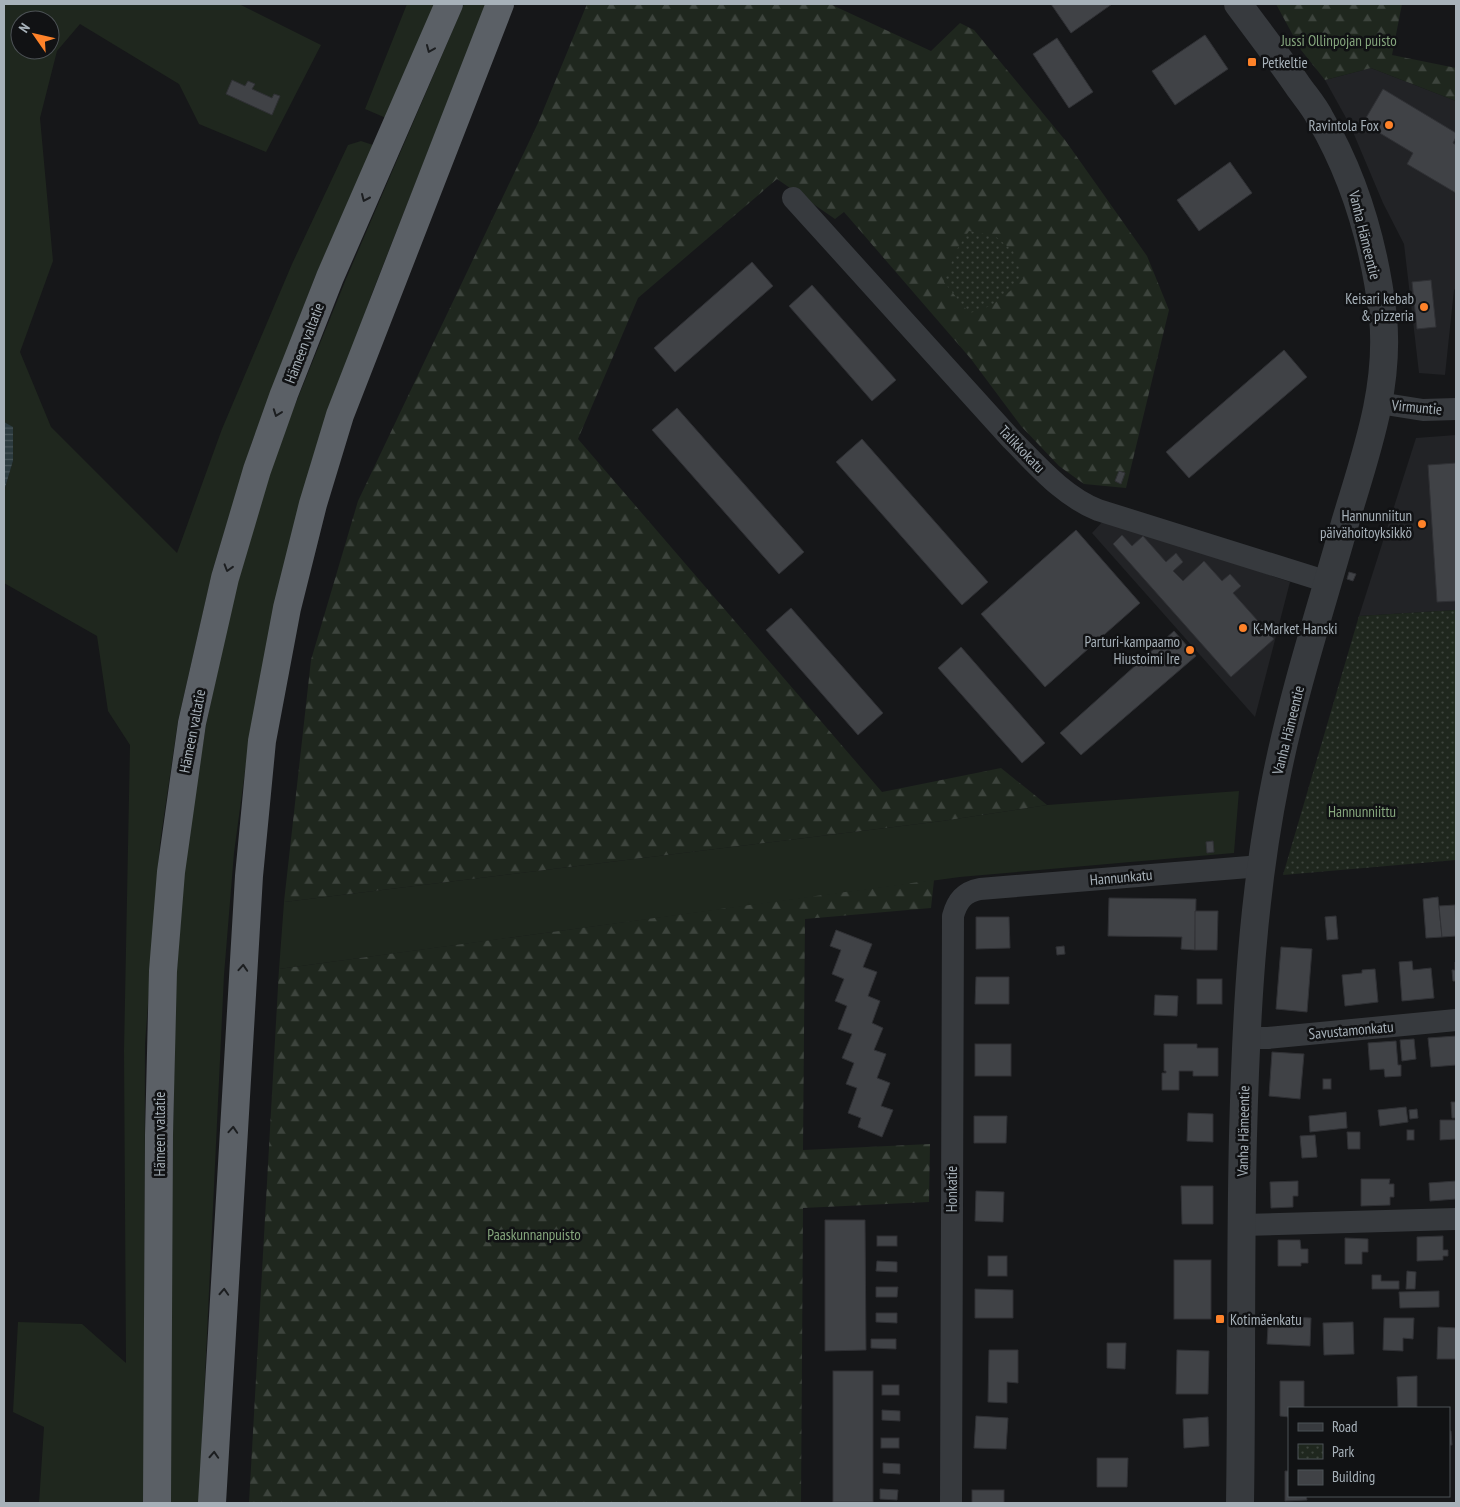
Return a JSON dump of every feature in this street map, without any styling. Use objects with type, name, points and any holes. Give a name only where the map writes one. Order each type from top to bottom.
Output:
[{"type":"highway","name":"Hämeen valtatie","points":[[157,1503],[159,1126],[163,971],[171,872],[192,723],[224,578],[263,453],[330,277],[449,4]]},
{"type":"highway","points":[[212,1503],[249,876],[262,741],[287,608],[313,504],[340,415],[500,4]]},
{"type":"street","name":"Vanha Hämeentie","points":[[1238,4],[1320,116],[1351,182],[1364,221],[1383,318],[1384,367],[1373,430],[1297,693],[1276,779],[1261,866],[1245,1038],[1240,1503]]},
{"type":"street","name":"Talikkokatu","points":[[793,198],[1012,440],[1071,496],[1098,510],[1328,582]]},
{"type":"street","name":"Virmuntie","points":[[1379,403],[1394,407],[1423,410],[1456,409]]},
{"type":"street","name":"Hannunkatu","points":[[980,889],[1261,866]]},
{"type":"street","name":"Honkatie","points":[[951,1503],[953,916],[961,898],[970,891],[980,889]]},
{"type":"street","name":"Savustamonkatu","points":[[1245,1038],[1268,1038],[1456,1020]]},
{"type":"street","points":[[1242,1225],[1456,1219]]},
{"type":"shaded area","points":[[1371,68],[1456,101],[1456,288],[1454,290],[1445,375],[1419,373],[1404,244],[1383,203],[1350,125],[1325,80]]},
{"type":"shaded area","points":[[4,422],[13,427],[13,461],[4,491]]},
{"type":"shaded area","name":"Hannunniitun päivähoitoyksikkö","points":[[1456,435],[1456,610],[1359,616],[1416,438]]},
{"type":"shaded area","points":[[1105,519],[1290,582],[1255,717],[1092,533]]},
{"type":"green space","points":[[4,4],[239,4],[321,45],[266,152],[199,124],[179,84],[80,24],[60,47],[60,10],[10,10],[10,60],[55,60],[40,118],[53,261],[20,352],[51,427],[177,553],[222,429],[292,264],[348,145],[361,141],[373,145],[315,277],[251,445],[213,569],[178,721],[160,843],[145,1044],[144,1503],[39,1503],[44,1427],[13,1412],[18,1322],[82,1324],[126,1363],[124,1051],[130,745],[108,711],[97,636],[4,583],[4,491],[13,461],[13,428],[4,422]]},
{"type":"green space","points":[[407,4],[435,4],[386,118],[365,109]]},
{"type":"green space","points":[[464,4],[486,4],[373,291],[311,463],[275,608],[250,734],[234,853],[224,975],[199,1503],[171,1503],[171,1226],[176,980],[186,847],[206,725],[234,595],[276,452],[346,279]]},
{"type":"green space","points":[[587,4],[830,4],[931,51],[960,23],[974,30],[1065,140],[1147,256],[1169,310],[1126,488],[1084,484],[1059,466],[1021,426],[971,359],[844,212],[835,219],[777,179],[638,298],[578,439],[882,792],[1001,768],[1047,805],[942,821],[284,902],[311,660],[358,501],[538,123]]},
{"type":"green space","name":"Jussi Ollinpojan puisto","points":[[1276,4],[1402,4],[1392,55],[1456,68],[1456,101],[1371,68],[1325,80],[1301,50]]},
{"type":"green space","points":[[969,231],[995,236],[1013,251],[1023,279],[992,304],[969,313],[944,282],[956,251]]},
{"type":"green space","name":"Hannunniittu","points":[[1456,610],[1456,860],[1283,875],[1359,616]]},
{"type":"green space","points":[[1239,791],[1234,853],[960,877],[279,969],[284,902],[942,821],[1047,805]]},
{"type":"green space","name":"Paaskunnanpuisto","points":[[934,880],[931,908],[805,919],[803,1150],[930,1144],[929,1202],[803,1208],[801,1503],[249,1503],[279,969]]},
{"type":"building","points":[[1051,4],[1112,4],[1071,33]]},
{"type":"building","points":[[1205,35],[1228,69],[1175,105],[1152,71]]},
{"type":"building","points":[[1057,38],[1093,92],[1069,108],[1033,54]]},
{"type":"building","points":[[232,80],[245,86],[248,81],[255,84],[252,89],[272,98],[274,94],[280,96],[272,115],[226,94]]},
{"type":"building","points":[[1383,89],[1456,133],[1453,143],[1456,145],[1456,193],[1407,164],[1413,153],[1363,123]]},
{"type":"building","points":[[1230,162],[1252,193],[1199,231],[1177,200]]},
{"type":"building","points":[[752,262],[773,286],[675,372],[654,348]]},
{"type":"building","points":[[1431,280],[1436,327],[1417,329],[1412,282]]},
{"type":"building","points":[[812,285],[896,380],[872,401],[789,306]]},
{"type":"building","points":[[1284,350],[1307,377],[1189,478],[1166,452]]},
{"type":"building","points":[[677,408],[804,552],[779,574],[652,430]]},
{"type":"building","points":[[862,439],[988,582],[962,605],[836,462]]},
{"type":"building","points":[[1456,463],[1456,601],[1437,602],[1428,465]]},
{"type":"building","points":[[1119,471],[1125,473],[1121,484],[1115,481]]},
{"type":"building","points":[[1076,530],[1140,603],[1045,687],[981,614]]},
{"type":"building","points":[[1122,535],[1132,546],[1143,536],[1166,562],[1176,553],[1183,562],[1173,571],[1183,581],[1204,561],[1222,581],[1230,574],[1241,586],[1233,593],[1274,639],[1231,677],[1113,544]]},
{"type":"building","points":[[1349,572],[1356,574],[1353,581],[1347,579]]},
{"type":"building","points":[[791,608],[883,713],[858,735],[766,630]]},
{"type":"building","points":[[1174,631],[1196,656],[1081,755],[1060,733]]},
{"type":"building","points":[[961,647],[1045,743],[1022,763],[938,668]]},
{"type":"building","points":[[1213,841],[1214,852],[1207,853],[1206,842]]},
{"type":"building","points":[[1438,897],[1442,937],[1426,938],[1423,899]]},
{"type":"building","points":[[1109,898],[1196,899],[1195,950],[1181,949],[1182,937],[1108,936]]},
{"type":"building","points":[[1455,905],[1456,936],[1442,937],[1439,906]]},
{"type":"building","points":[[1195,911],[1218,911],[1217,950],[1195,950]]},
{"type":"building","points":[[1336,916],[1338,939],[1327,940],[1325,917]]},
{"type":"building","points":[[976,917],[1009,917],[1010,948],[976,949]]},
{"type":"building","points":[[836,930],[872,944],[863,967],[877,972],[868,996],[880,1001],[872,1023],[883,1028],[874,1050],[886,1054],[877,1078],[890,1083],[881,1106],[893,1110],[882,1137],[858,1127],[861,1118],[848,1113],[857,1088],[846,1084],[854,1063],[842,1058],[852,1034],[838,1029],[847,1006],[835,1001],[844,979],[832,974],[841,950],[830,946]]},
{"type":"building","points":[[1064,946],[1065,954],[1057,955],[1056,947]]},
{"type":"building","points":[[1281,947],[1312,949],[1307,1012],[1276,1009]]},
{"type":"building","points":[[1412,961],[1413,970],[1431,968],[1434,998],[1402,1001],[1399,962]]},
{"type":"building","points":[[1455,962],[1456,981],[1453,981],[1452,970],[1455,970]]},
{"type":"building","points":[[1375,969],[1378,1002],[1345,1006],[1342,975],[1362,973],[1362,970]]},
{"type":"building","points":[[976,977],[1009,977],[1009,1004],[975,1004]]},
{"type":"building","points":[[1197,979],[1222,979],[1222,1004],[1197,1004]]},
{"type":"building","points":[[1155,995],[1178,996],[1177,1016],[1154,1015]]},
{"type":"building","points":[[1456,1036],[1456,1065],[1431,1067],[1428,1038]]},
{"type":"building","points":[[1414,1039],[1416,1059],[1402,1061],[1400,1040]]},
{"type":"building","points":[[1396,1041],[1398,1065],[1401,1065],[1401,1076],[1385,1077],[1384,1069],[1370,1070],[1368,1043]]},
{"type":"building","points":[[975,1044],[1011,1044],[1011,1076],[975,1076]]},
{"type":"building","points":[[1164,1044],[1197,1044],[1197,1048],[1218,1048],[1218,1076],[1193,1076],[1193,1071],[1179,1071],[1179,1090],[1162,1090],[1162,1073],[1166,1073],[1164,1071]]},
{"type":"building","points":[[1272,1052],[1304,1054],[1300,1099],[1269,1096]]},
{"type":"building","points":[[1323,1079],[1331,1079],[1331,1089],[1323,1089]]},
{"type":"building","points":[[1451,1102],[1456,1102],[1456,1118],[1452,1118]]},
{"type":"building","points":[[1406,1107],[1408,1122],[1380,1126],[1378,1110]]},
{"type":"building","points":[[1417,1109],[1418,1118],[1410,1119],[1409,1110]]},
{"type":"building","points":[[1346,1112],[1347,1128],[1310,1132],[1309,1116]]},
{"type":"building","points":[[1188,1113],[1213,1114],[1213,1142],[1187,1141]]},
{"type":"building","points":[[974,1116],[1007,1116],[1006,1143],[974,1143]]},
{"type":"building","points":[[1440,1120],[1456,1120],[1456,1139],[1440,1140]]},
{"type":"building","points":[[1407,1130],[1414,1130],[1414,1140],[1407,1140]]},
{"type":"building","points":[[1347,1132],[1360,1132],[1360,1149],[1348,1149]]},
{"type":"building","points":[[1315,1135],[1317,1157],[1302,1158],[1300,1136]]},
{"type":"building","points":[[1361,1179],[1390,1179],[1389,1184],[1394,1184],[1394,1197],[1390,1197],[1390,1205],[1361,1206]]},
{"type":"building","points":[[1298,1181],[1298,1196],[1293,1196],[1293,1207],[1271,1208],[1270,1182]]},
{"type":"building","points":[[1456,1181],[1456,1199],[1430,1201],[1429,1183]]},
{"type":"building","points":[[1181,1186],[1213,1186],[1213,1224],[1182,1224]]},
{"type":"building","points":[[976,1191],[1004,1192],[1003,1222],[975,1221]]},
{"type":"building","points":[[825,1220],[865,1220],[866,1350],[825,1351]]},
{"type":"building","points":[[877,1236],[897,1236],[897,1246],[877,1246]]},
{"type":"building","points":[[1443,1236],[1443,1250],[1448,1250],[1448,1256],[1443,1256],[1443,1260],[1417,1261],[1417,1237]]},
{"type":"building","points":[[1345,1238],[1368,1239],[1368,1252],[1362,1252],[1362,1264],[1345,1264]]},
{"type":"building","points":[[1278,1240],[1300,1240],[1301,1249],[1308,1249],[1308,1263],[1301,1263],[1301,1266],[1278,1266]]},
{"type":"building","points":[[988,1256],[1007,1256],[1007,1276],[988,1276]]},
{"type":"building","points":[[1174,1260],[1211,1260],[1211,1319],[1174,1319]]},
{"type":"building","points":[[877,1261],[897,1262],[897,1272],[876,1271]]},
{"type":"building","points":[[1407,1271],[1416,1272],[1415,1289],[1406,1289]]},
{"type":"building","points":[[1372,1275],[1381,1275],[1381,1281],[1399,1281],[1399,1289],[1372,1289]]},
{"type":"building","points":[[876,1287],[898,1287],[897,1297],[876,1297]]},
{"type":"building","points":[[975,1289],[1013,1290],[1013,1318],[975,1318]]},
{"type":"building","points":[[1439,1291],[1439,1307],[1400,1308],[1399,1292]]},
{"type":"building","points":[[876,1313],[897,1313],[897,1323],[876,1322]]},
{"type":"building","points":[[1296,1317],[1311,1318],[1310,1346],[1267,1344],[1268,1326],[1283,1327],[1283,1324],[1295,1324]]},
{"type":"building","points":[[1384,1318],[1414,1318],[1413,1339],[1403,1338],[1403,1351],[1383,1350]]},
{"type":"building","points":[[1353,1322],[1354,1354],[1324,1355],[1323,1323]]},
{"type":"building","points":[[1438,1327],[1456,1328],[1456,1359],[1437,1359]]},
{"type":"building","points":[[871,1339],[896,1339],[896,1349],[871,1348]]},
{"type":"building","points":[[1107,1343],[1126,1343],[1125,1369],[1107,1368]]},
{"type":"building","points":[[989,1350],[1018,1350],[1018,1383],[1007,1382],[1007,1403],[988,1402]]},
{"type":"building","points":[[1177,1350],[1209,1351],[1208,1394],[1176,1394]]},
{"type":"building","points":[[833,1371],[873,1371],[873,1502],[833,1502]]},
{"type":"building","points":[[1417,1376],[1417,1407],[1398,1407],[1397,1377]]},
{"type":"building","points":[[1280,1381],[1304,1381],[1304,1407],[1288,1407],[1288,1417],[1280,1416]]},
{"type":"building","points":[[882,1385],[899,1385],[899,1395],[882,1395]]},
{"type":"building","points":[[882,1410],[900,1411],[900,1421],[882,1420]]},
{"type":"building","points":[[976,1416],[1008,1418],[1006,1449],[974,1448]]},
{"type":"building","points":[[1208,1417],[1209,1446],[1184,1448],[1183,1419]]},
{"type":"building","points":[[1450,1431],[1451,1431],[1452,1445],[1450,1445]]},
{"type":"building","points":[[881,1438],[899,1438],[899,1448],[881,1448]]},
{"type":"building","points":[[1097,1458],[1128,1458],[1127,1487],[1097,1487]]},
{"type":"building","points":[[883,1463],[900,1464],[900,1474],[883,1473]]},
{"type":"building","points":[[1285,1471],[1288,1471],[1288,1497],[1306,1497],[1307,1500],[1285,1501]]},
{"type":"building","points":[[880,1489],[898,1490],[897,1500],[880,1499]]},
{"type":"building","points":[[972,1490],[1004,1490],[1004,1503],[972,1503]]},
{"type":"place","name":"Petkeltie","points":[[1252,62]]},
{"type":"place","name":"Ravintola Fox","points":[[1389,125]]},
{"type":"place","name":"Keisari kebab & pizzeria","points":[[1424,307]]},
{"type":"place","name":"Hannunniitun päivähoitoyksikkö","points":[[1422,524]]},
{"type":"place","name":"K-Market Hanski","points":[[1243,628]]},
{"type":"place","name":"Parturi-kampaamo Hiustoimi Ire","points":[[1190,650]]},
{"type":"place","name":"Kotimäenkatu","points":[[1220,1319]]}]
